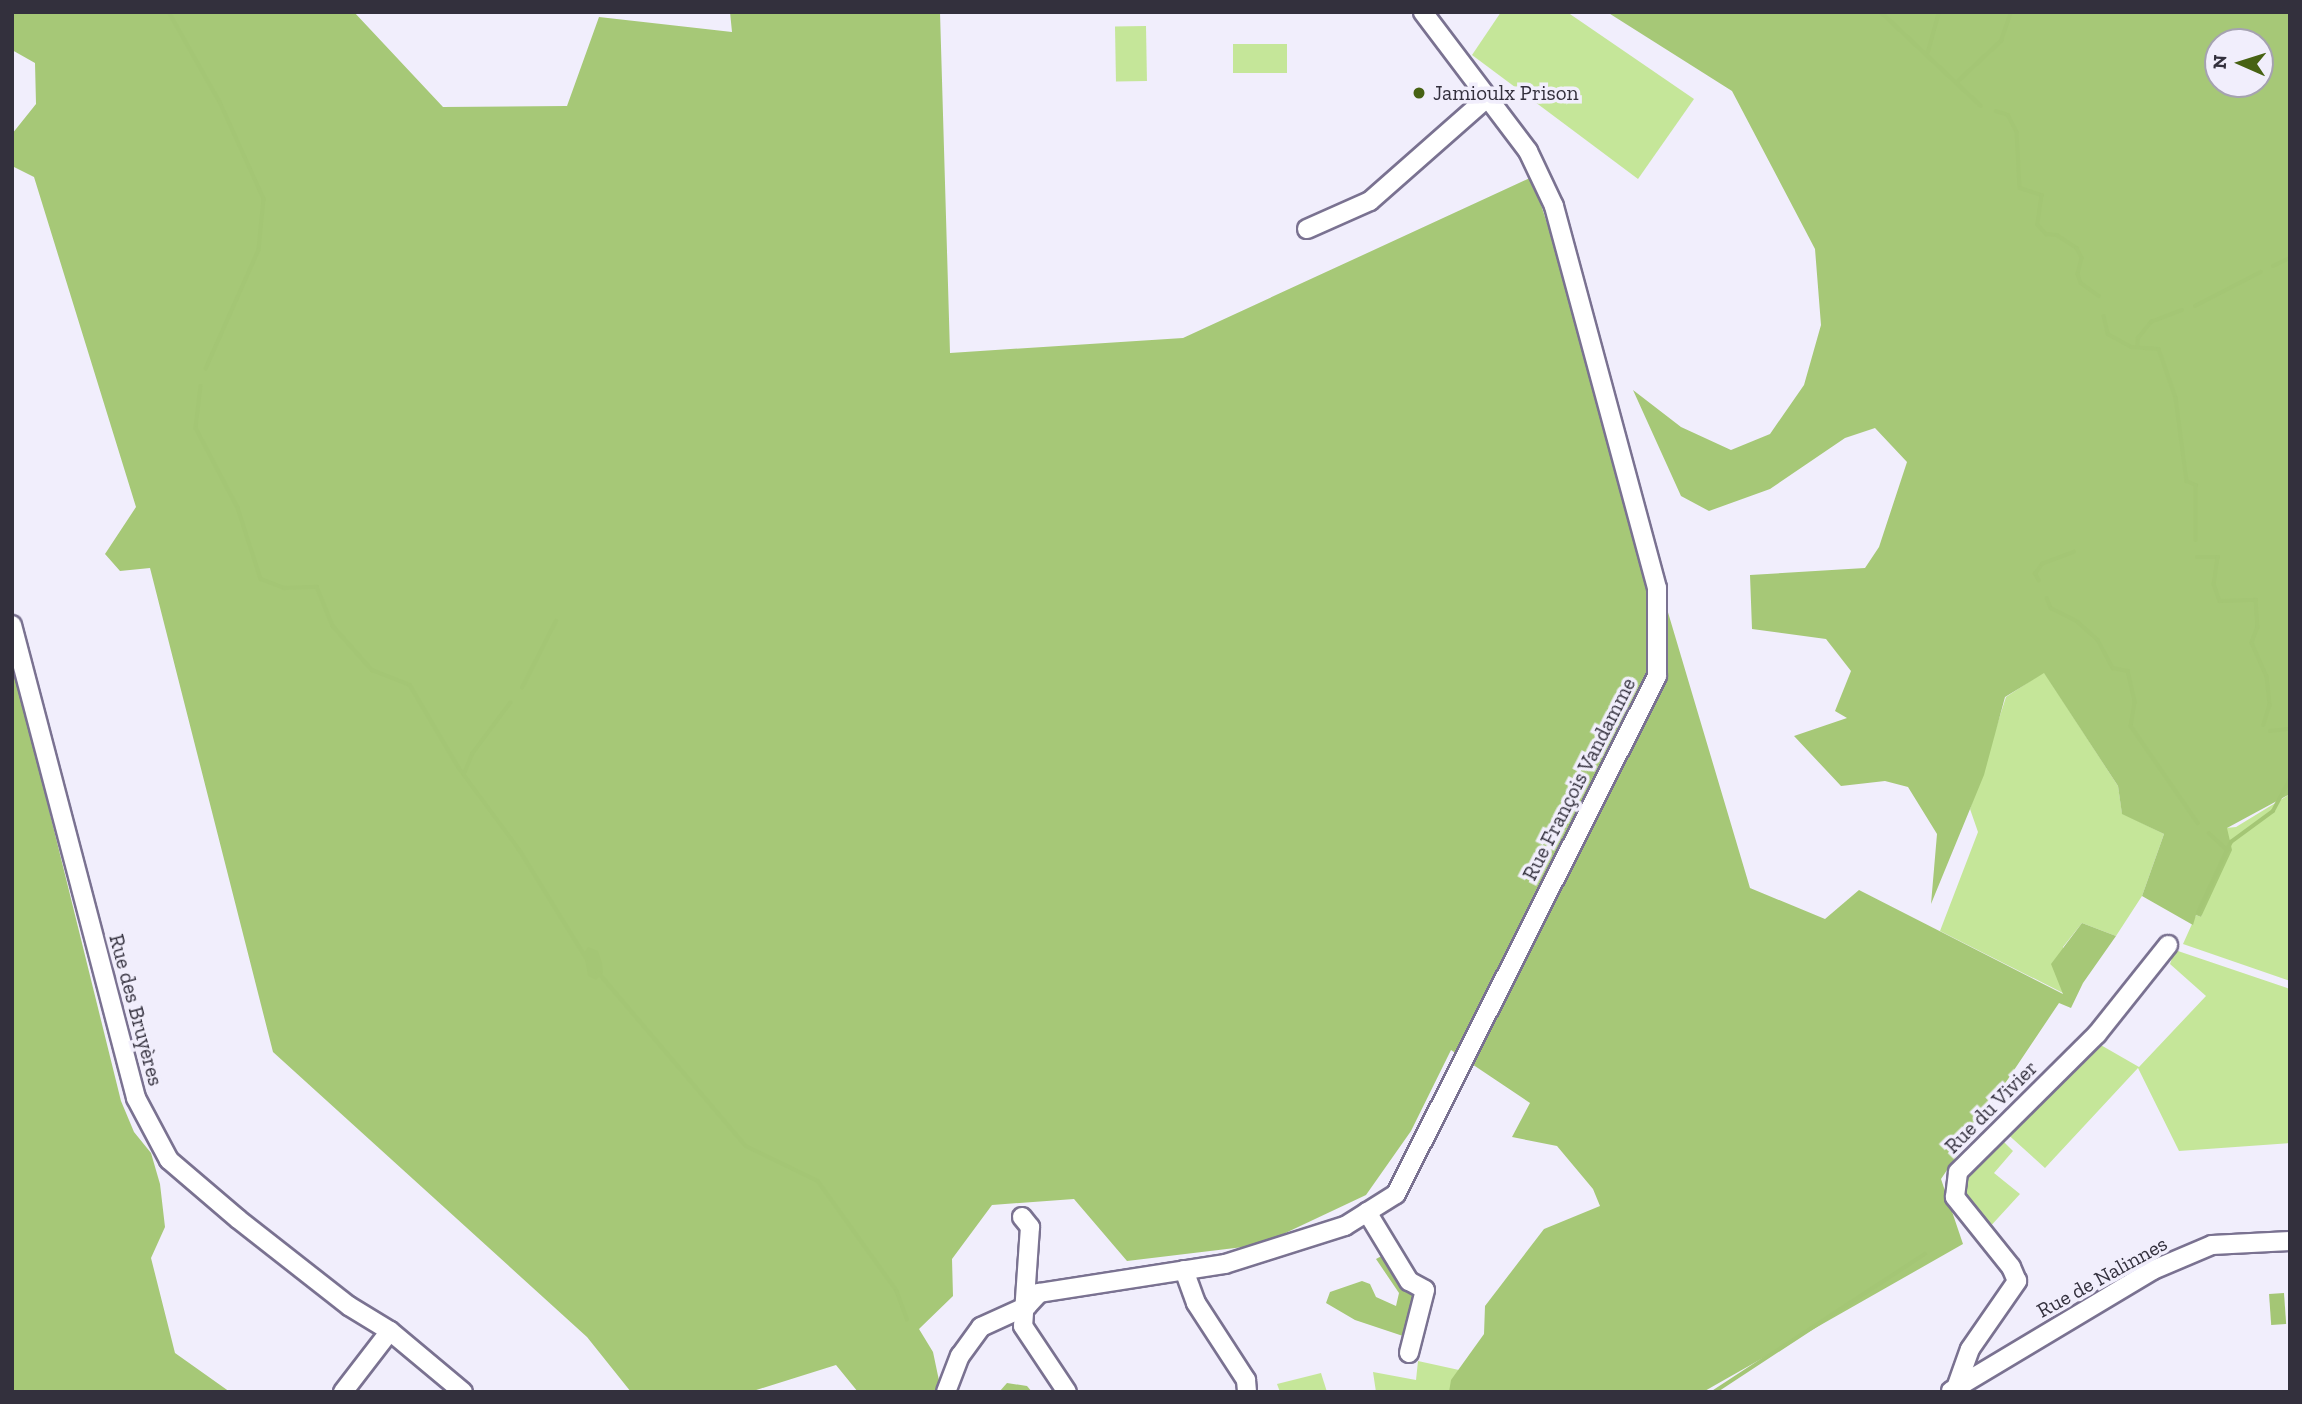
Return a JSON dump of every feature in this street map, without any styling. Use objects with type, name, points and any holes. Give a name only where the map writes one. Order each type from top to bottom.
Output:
[{"type":"street","name":"Rue François Vandamme","points":[[946,1392],[960,1356],[981,1327],[1027,1306],[1039,1293],[1225,1264],[1345,1226],[1396,1194],[1657,676],[1657,588],[1554,206],[1528,151],[1423,12]]},
{"type":"street","points":[[1307,229],[1370,201],[1488,97]]},
{"type":"street","name":"Rue des Bruyères","points":[[12,625],[132,1084],[169,1160],[349,1307],[390,1331],[463,1392]]},
{"type":"street","name":"Rue du Vivier","points":[[1953,1390],[1970,1349],[2017,1282],[2011,1267],[1955,1197],[1958,1172],[2097,1034],[2168,945]]},
{"type":"street","points":[[1367,1212],[1409,1281],[1425,1290],[1409,1353]]},
{"type":"street","points":[[1022,1216],[1030,1227],[1027,1306],[1023,1326],[1067,1392]]},
{"type":"street","name":"Rue de Nalinnes","points":[[1953,1390],[2153,1270],[2211,1245],[2290,1241]]},
{"type":"street","points":[[1184,1270],[1196,1303],[1246,1380],[1247,1392]]},
{"type":"street","points":[[343,1392],[390,1331]]},
{"type":"shaded area","points":[[12,12],[354,12],[443,107],[567,106],[599,17],[732,32],[730,12],[940,12],[950,353],[1183,338],[1532,177],[1609,414],[1750,888],[1825,919],[1859,890],[2063,994],[2051,964],[2082,923],[2116,936],[2083,983],[2071,1008],[2059,1003],[1941,1179],[1963,1244],[1703,1392],[1449,1392],[1451,1380],[1484,1334],[1485,1306],[1544,1229],[1600,1206],[1593,1189],[1557,1146],[1512,1137],[1530,1103],[1451,1050],[1411,1131],[1366,1195],[1260,1245],[1127,1261],[1074,1199],[992,1205],[952,1259],[953,1296],[919,1329],[933,1352],[941,1390],[858,1392],[836,1365],[750,1392],[631,1392],[587,1337],[273,1052],[150,568],[120,571],[105,554],[136,507],[34,177],[12,166],[12,134],[36,104],[35,63],[12,50]]},
{"type":"shaded area","points":[[1501,12],[1567,12],[1694,99],[1638,179],[1472,55]]},
{"type":"shaded area","points":[[1607,12],[2290,12],[2290,794],[2227,828],[2232,850],[2201,917],[2196,915],[2193,925],[2142,896],[2164,834],[2122,814],[2118,786],[2044,673],[2005,697],[1984,775],[1931,904],[1937,834],[1908,787],[1885,781],[1841,786],[1794,736],[1847,718],[1835,711],[1851,671],[1826,639],[1752,629],[1750,575],[1865,568],[1879,547],[1907,462],[1875,428],[1845,438],[1770,489],[1709,511],[1681,496],[1633,390],[1681,427],[1731,450],[1770,434],[1804,385],[1821,325],[1815,249],[1732,91]]},
{"type":"shaded area","points":[[1146,26],[1147,81],[1116,82],[1115,27]]},
{"type":"shaded area","points":[[1233,44],[1287,44],[1287,73],[1233,73]]},
{"type":"shaded area","points":[[12,660],[121,1101],[134,1132],[151,1153],[160,1184],[165,1227],[151,1258],[175,1353],[230,1392],[12,1392]]},
{"type":"shaded area","points":[[2044,672],[2118,786],[2122,813],[2164,834],[2142,896],[2116,936],[2082,923],[2063,947],[2065,994],[1940,931],[1978,832],[1970,809],[2006,697]]},
{"type":"shaded area","points":[[2290,794],[2290,981],[2183,944],[2196,915],[2201,917],[2226,828],[2236,827]]},
{"type":"shaded area","points":[[588,947],[598,951],[602,963],[603,973],[596,980],[588,976],[584,953]]},
{"type":"shaded area","points":[[2175,950],[2290,989],[2290,1143],[2179,1151],[2138,1068],[2045,1168],[2003,1130],[2099,1044],[2139,1067],[2206,996],[2170,964]]},
{"type":"shaded area","points":[[1998,1136],[2013,1151],[1994,1173],[2020,1194],[1987,1230],[1962,1197],[1967,1170]]},
{"type":"shaded area","points":[[1389,1252],[1421,1299],[1409,1338],[1355,1320],[1326,1303],[1330,1292],[1362,1281],[1370,1284],[1376,1297],[1396,1306],[1399,1293],[1376,1259]]},
{"type":"shaded area","points":[[2284,1293],[2286,1324],[2271,1325],[2269,1294]]},
{"type":"shaded area","points":[[1418,1361],[1459,1370],[1449,1392],[1376,1392],[1373,1372],[1416,1380]]},
{"type":"shaded area","points":[[1321,1373],[1327,1392],[1280,1392],[1277,1384]]},
{"type":"shaded area","points":[[1007,1383],[1027,1386],[1032,1392],[999,1392]]},
{"type":"waterway","points":[[169,12],[220,102],[264,199],[259,250],[206,369]]},
{"type":"waterway","points":[[1881,12],[1981,106]]},
{"type":"waterway","points":[[1928,52],[1939,12]]},
{"type":"waterway","points":[[1956,83],[2001,41],[2011,12]]},
{"type":"waterway","points":[[1996,111],[2008,115],[2017,132],[2020,188],[2042,195],[2038,225],[2046,234],[2057,235],[2077,248],[2082,258],[2078,274],[2081,283],[2099,296]]},
{"type":"waterway","points":[[2273,266],[2290,258]]},
{"type":"waterway","points":[[2195,306],[2261,272]]},
{"type":"waterway","points":[[2137,347],[2138,338],[2151,322],[2182,310]]},
{"type":"waterway","points":[[2104,316],[2108,334],[2131,347],[2159,349],[2176,398],[2187,481],[2196,485],[2196,540]]},
{"type":"waterway","points":[[201,386],[196,428],[238,508],[261,579],[284,588],[317,587],[333,626],[372,670],[410,685],[459,768],[519,849],[587,959]]},
{"type":"waterway","points":[[2039,581],[2035,574],[2042,564],[2074,552]]},
{"type":"waterway","points":[[2197,557],[2218,557],[2214,584],[2220,601],[2256,600],[2258,627],[2252,643],[2267,676],[2270,705],[2264,725]]},
{"type":"waterway","points":[[2047,598],[2051,608],[2078,622],[2098,640],[2113,668],[2128,671],[2135,702],[2131,726],[2198,823]]},
{"type":"waterway","points":[[522,688],[556,621]]},
{"type":"waterway","points":[[464,774],[472,754],[510,703]]},
{"type":"waterway","points":[[2270,731],[2290,729]]},
{"type":"waterway","points":[[2198,913],[2231,842],[2273,811],[2290,779]]},
{"type":"waterway","points":[[2209,833],[2227,850]]},
{"type":"waterway","points":[[598,972],[746,1146],[818,1181],[897,1291],[907,1319]]},
{"type":"waterway","points":[[1714,1392],[1925,1254]]},
{"type":"place","name":"Jamioulx Prison","points":[[1419,93]]}]
